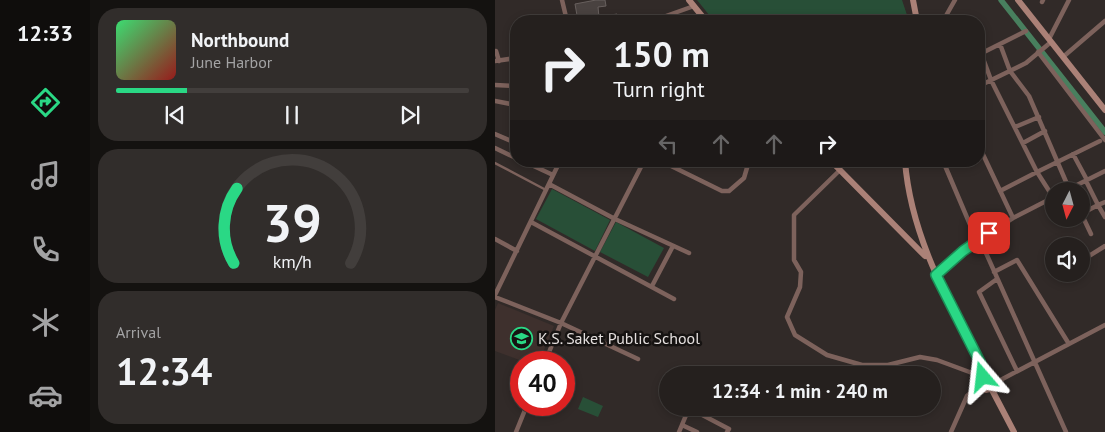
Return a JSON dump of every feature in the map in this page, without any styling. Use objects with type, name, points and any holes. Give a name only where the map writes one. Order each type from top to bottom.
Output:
[{"type":"street","points":[[563,0],[566,15]]},
{"type":"street","points":[[689,0],[701,15]]},
{"type":"street","points":[[913,0],[916,15]]},
{"type":"street","points":[[946,15],[955,0]]},
{"type":"street","points":[[1018,0],[1105,110]]},
{"type":"street","points":[[985,83],[1026,63],[1039,52],[1050,40],[1069,0]]},
{"type":"street","points":[[669,15],[694,6]]},
{"type":"street","points":[[1063,57],[1105,21]]},
{"type":"street","points":[[985,52],[1026,31]]},
{"type":"street","points":[[495,44],[497,61],[510,59]]},
{"type":"street","points":[[1000,44],[1010,71],[1029,96],[1039,117],[1059,161],[1066,182]]},
{"type":"street","points":[[1000,191],[1103,140],[1039,52]]},
{"type":"street","points":[[985,66],[1037,172],[1040,172],[1045,182]]},
{"type":"street","points":[[495,85],[510,86]]},
{"type":"street","points":[[495,101],[510,104]]},
{"type":"street","points":[[1015,127],[1039,117]]},
{"type":"street","points":[[1023,143],[1045,131]]},
{"type":"street","points":[[495,134],[510,140]]},
{"type":"street","points":[[495,148],[510,155]]},
{"type":"street","points":[[1073,154],[1105,217]]},
{"type":"street","points":[[985,159],[1013,218]]},
{"type":"street","points":[[536,167],[553,175]]},
{"type":"street","points":[[557,167],[495,296],[561,323],[638,359]]},
{"type":"street","points":[[550,351],[561,323],[640,167]]},
{"type":"street","points":[[673,167],[722,191],[729,191],[744,178],[747,167]]},
{"type":"street","points":[[837,167],[927,258]]},
{"type":"street","points":[[905,167],[907,188],[927,258],[985,376]]},
{"type":"street","points":[[946,167],[977,241],[994,272],[1067,432]]},
{"type":"street","points":[[840,170],[794,215],[794,260],[801,272],[800,287],[787,316],[795,335],[827,356],[862,364],[888,365],[920,357],[937,360],[992,379],[992,386],[1014,432]]},
{"type":"street","points":[[1082,182],[1105,171]]},
{"type":"street","points":[[549,184],[615,219],[689,252]]},
{"type":"street","points":[[936,275],[977,241],[1013,218],[1045,201]]},
{"type":"street","points":[[1090,209],[1105,202]]},
{"type":"street","points":[[531,222],[596,255],[674,299]]},
{"type":"street","points":[[1088,228],[1091,234]]},
{"type":"street","points":[[495,239],[517,251]]},
{"type":"street","points":[[652,286],[673,246]]},
{"type":"street","points":[[1090,255],[1105,246]]},
{"type":"street","points":[[994,272],[1017,260],[1069,344]]},
{"type":"street","points":[[997,279],[979,292],[1017,371]]},
{"type":"street","points":[[979,385],[985,390],[1105,325]]},
{"type":"street","points":[[951,432],[967,396],[979,385],[980,380],[985,376]]},
{"type":"street","points":[[516,432],[523,416]]},
{"type":"street","points":[[679,432],[686,416]]},
{"type":"street","points":[[704,416],[729,429],[727,432]]},
{"type":"street","points":[[682,425],[697,432]]},
{"type":"lane","points":[[495,163],[546,190]]},
{"type":"shaded area","name":"K.S. Saket Public School","points":[[498,303],[554,326],[544,351],[510,351],[510,356],[495,351],[495,310]]},
{"type":"green space","points":[[697,0],[902,0],[907,15],[709,15]]},
{"type":"green space","points":[[552,189],[610,220],[595,251],[536,219]]},
{"type":"green space","points":[[616,222],[664,248],[648,277],[600,252]]},
{"type":"green space","points":[[583,397],[603,406],[598,417],[578,409]]},
{"type":"building","points":[[605,0],[606,6],[598,7],[599,15],[577,15],[575,4]]},
{"type":"waterway","points":[[1001,0],[1105,132]]},
{"type":"place","name":"K.S. Saket Public School","points":[[522,338]]},
{"type":"route","points":[[983,377],[987,376],[936,275],[963,251],[989,233]]}]
